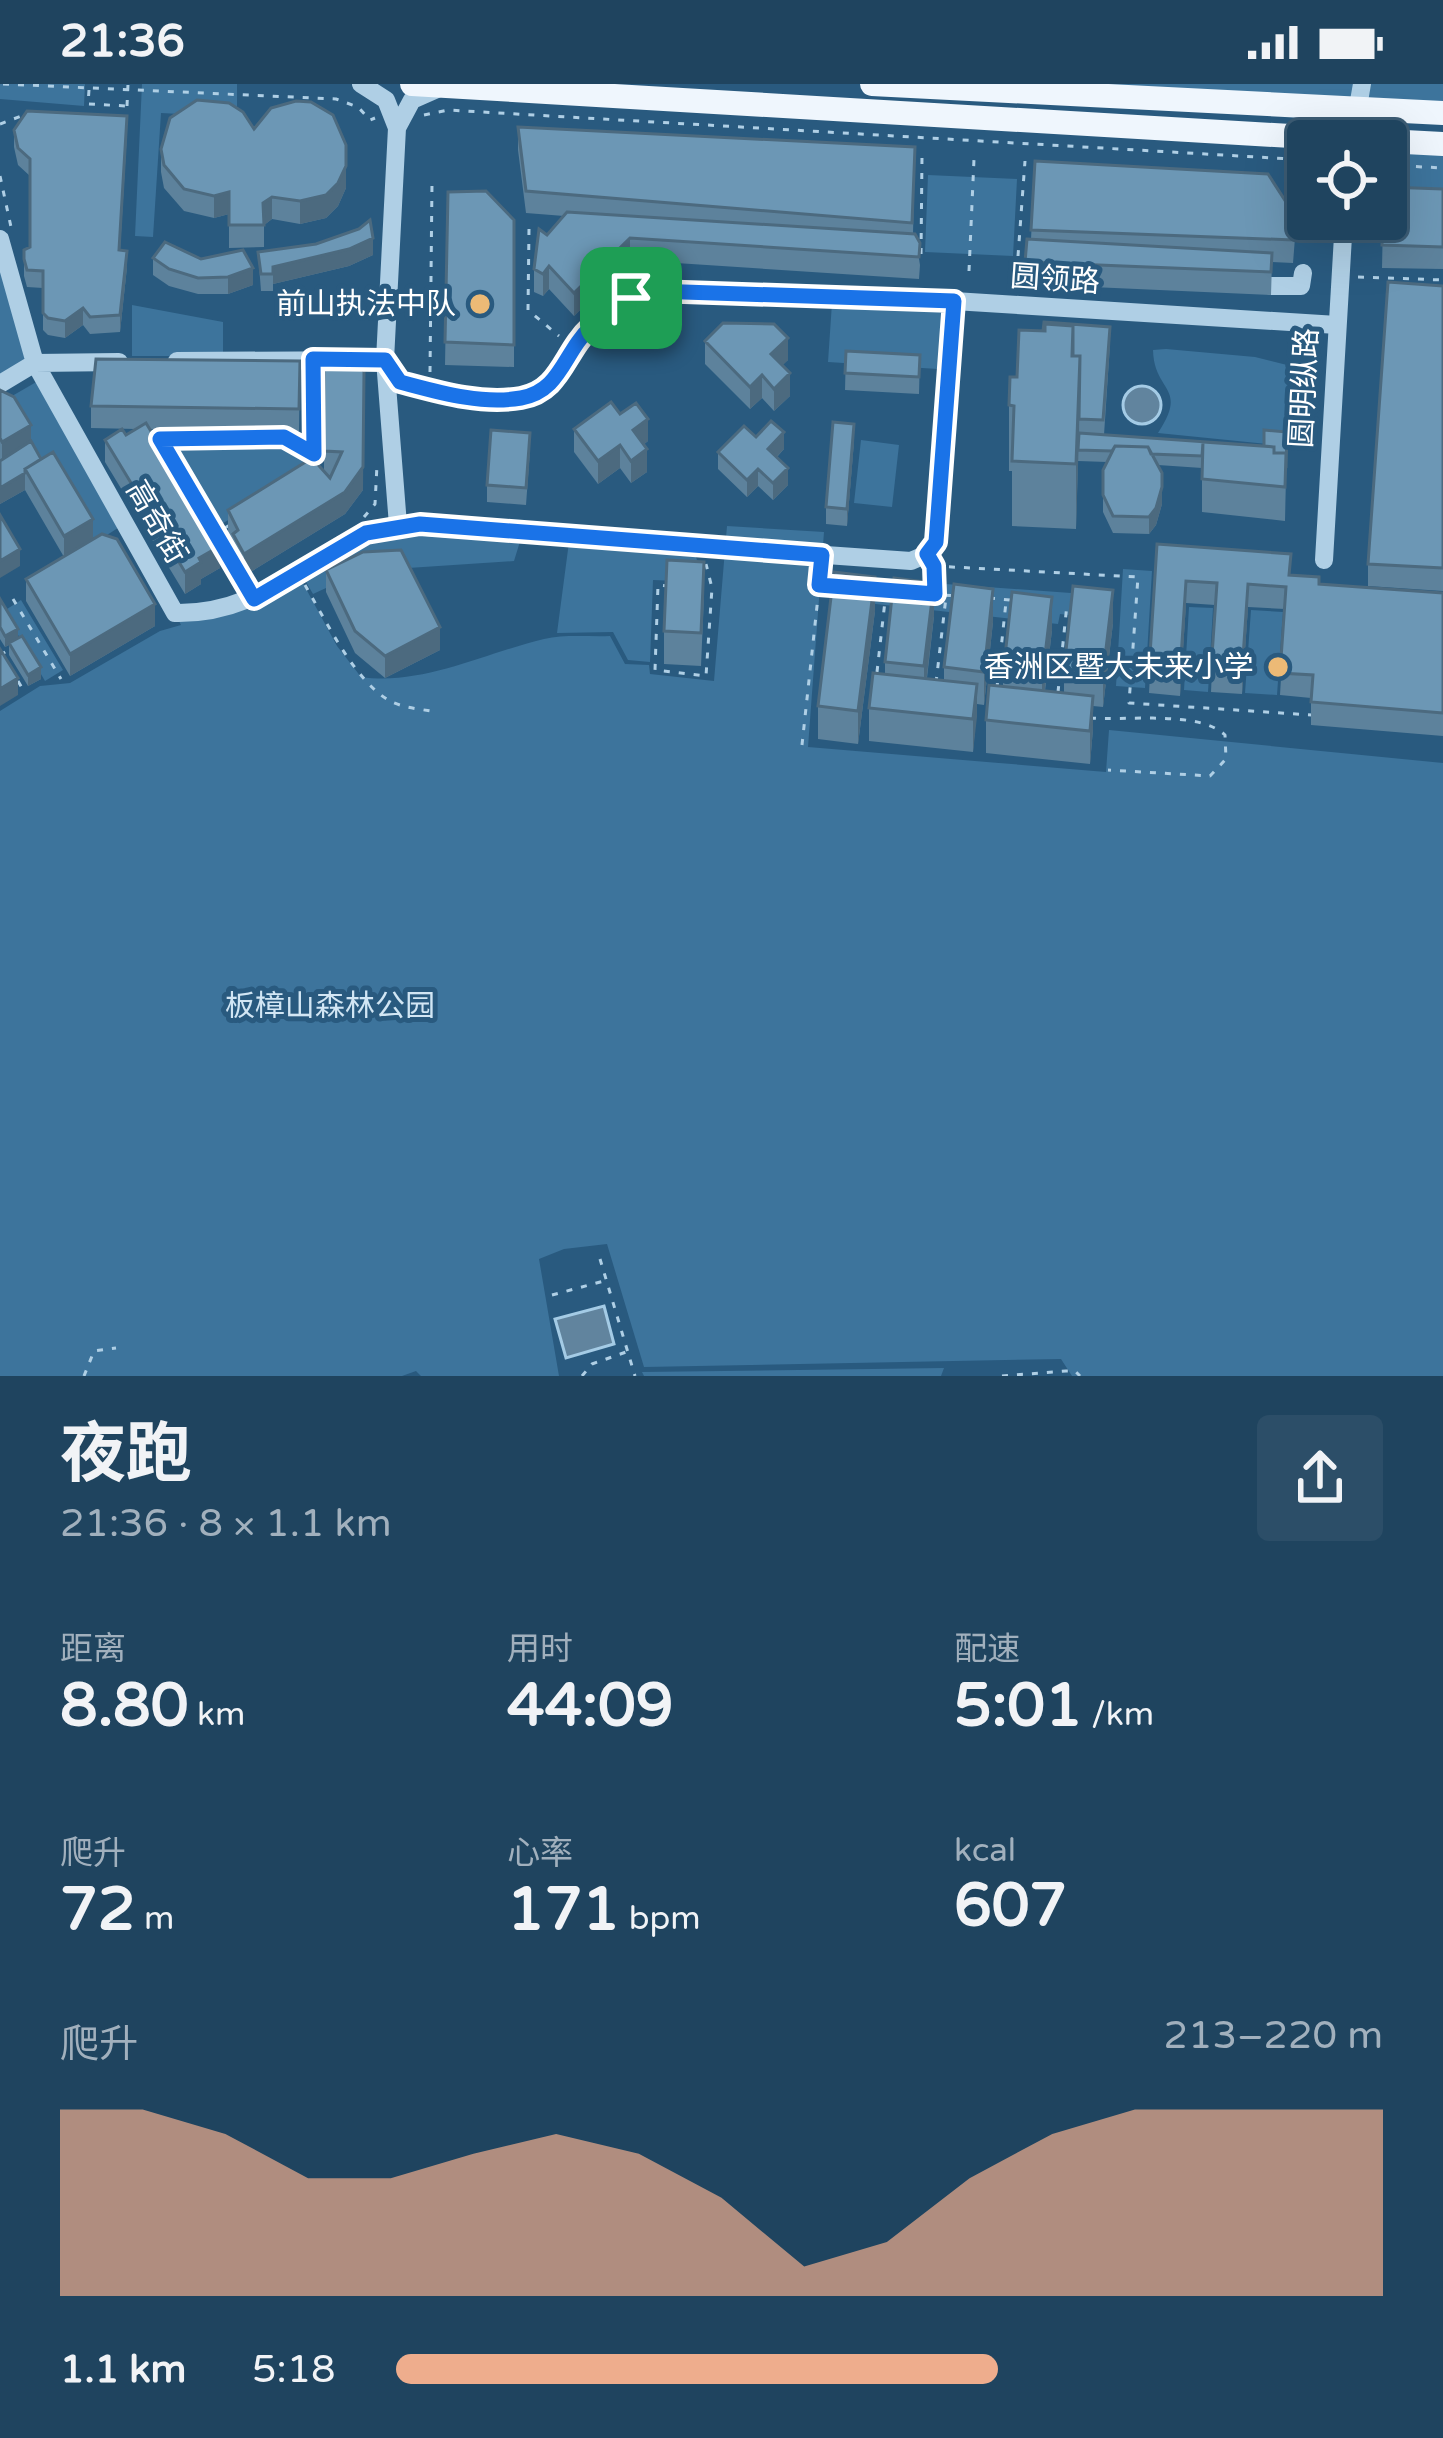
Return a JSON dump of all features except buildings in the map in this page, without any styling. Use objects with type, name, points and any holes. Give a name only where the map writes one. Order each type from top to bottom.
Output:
[{"type":"main road","points":[[412,84],[1287,137]]},
{"type":"main road","points":[[872,84],[1360,97],[1443,113]]},
{"type":"main road","points":[[1407,142],[1443,144]]},
{"type":"lane","points":[[362,84],[380,94],[397,116],[385,360],[398,525]]},
{"type":"lane","points":[[397,116],[418,96],[451,86]]},
{"type":"lane","name":"高奇街","points":[[7,239],[35,363],[175,613],[226,610],[254,599],[366,533],[398,525],[931,560]]},
{"type":"lane","name":"圆明纵路","points":[[1324,560],[1343,240]]},
{"type":"lane","points":[[1271,286],[1301,286],[1303,273]]},
{"type":"lane","name":"圆领路","points":[[385,360],[400,382],[471,398],[524,398],[553,382],[580,338],[631,298],[655,291],[954,301],[1337,325]]},
{"type":"lane","points":[[931,560],[954,301]]},
{"type":"lane","points":[[164,361],[385,360]]},
{"type":"lane","points":[[0,384],[35,363],[142,361]]},
{"type":"path","points":[[3,84],[336,99],[358,107],[370,120],[448,110],[1287,159]]},
{"type":"path","points":[[89,88],[88,104],[127,106],[128,84]]},
{"type":"path","points":[[0,124],[26,115]]},
{"type":"path","points":[[921,254],[922,156]]},
{"type":"path","points":[[969,271],[974,159]]},
{"type":"path","points":[[1018,256],[1025,161]]},
{"type":"path","points":[[1407,165],[1443,168]]},
{"type":"path","points":[[0,176],[7,239]]},
{"type":"path","points":[[430,390],[432,182]]},
{"type":"path","points":[[529,229],[528,310],[574,349]]},
{"type":"path","points":[[1340,277],[1443,280]]},
{"type":"path","points":[[139,440],[284,437],[314,454],[313,359]]},
{"type":"path","points":[[160,439],[254,599]]},
{"type":"path","points":[[348,544],[376,504],[376,463]]},
{"type":"path","points":[[214,534],[232,523]]},
{"type":"path","points":[[676,586],[658,585],[655,670],[706,676],[712,589],[701,545]]},
{"type":"path","points":[[802,745],[822,555]]},
{"type":"path","points":[[935,594],[931,560],[1138,577],[1129,703],[1319,715]]},
{"type":"path","points":[[298,573],[340,644],[381,695],[396,704],[436,712]]},
{"type":"path","points":[[819,585],[842,587]]},
{"type":"path","points":[[864,589],[903,592]]},
{"type":"path","points":[[876,676],[886,590]]},
{"type":"path","points":[[919,593],[966,597]]},
{"type":"path","points":[[936,683],[946,595]]},
{"type":"path","points":[[986,598],[1026,601]]},
{"type":"path","points":[[13,599],[61,679]]},
{"type":"path","points":[[996,691],[1006,600]]},
{"type":"path","points":[[1058,692],[1067,604]]},
{"type":"path","points":[[0,655],[18,644]]},
{"type":"path","points":[[13,673],[25,693]]},
{"type":"path","points":[[1078,716],[1132,716],[1208,725],[1220,730],[1227,742],[1226,759],[1210,776],[1108,770]]},
{"type":"path","points":[[600,1259],[634,1376]]},
{"type":"path","points":[[552,1295],[606,1280]]},
{"type":"path","points":[[84,1376],[94,1351],[116,1348]]},
{"type":"path","points":[[582,1376],[603,1358],[627,1351]]},
{"type":"path","points":[[1002,1376],[1066,1371],[1080,1376]]},
{"type":"green space","points":[[0,84],[85,84],[84,106],[0,99]]},
{"type":"green space","points":[[142,84],[237,84],[237,117],[161,113],[153,237],[135,236]]},
{"type":"green space","points":[[1084,84],[1355,84],[1352,102]]},
{"type":"green space","points":[[1371,84],[1443,84],[1443,104],[1368,99]]},
{"type":"green space","points":[[1407,146],[1443,148],[1443,208],[1407,206]]},
{"type":"green space","points":[[928,175],[1017,179],[1013,256],[925,252]]},
{"type":"green space","points":[[0,239],[35,363],[0,381]]},
{"type":"green space","points":[[832,303],[942,307],[938,369],[828,362]]},
{"type":"green space","points":[[132,305],[223,322],[223,356],[132,356]]},
{"type":"green space","points":[[1153,350],[1255,357],[1311,371],[1307,448],[1158,433],[1167,418],[1170,397]]},
{"type":"green space","points":[[38,381],[121,526],[96,542],[54,470],[44,474],[0,403]]},
{"type":"green space","points":[[861,440],[899,445],[892,507],[854,503]]},
{"type":"green space","points":[[282,442],[309,455],[305,474],[215,528],[167,443]]},
{"type":"green space","points":[[432,516],[445,529],[522,535],[514,561],[363,571],[313,594],[302,575],[367,536]]},
{"type":"green space","name":"板樟山森林公园","points":[[727,526],[824,532],[808,747],[1106,772],[1109,730],[1443,763],[1443,1376],[1072,1376],[1061,1359],[644,1367],[607,1244],[564,1249],[539,1259],[559,1376],[421,1376],[416,1371],[402,1376],[0,1376],[0,711],[40,686],[70,683],[160,631],[181,625],[175,613],[199,613],[298,574],[337,646],[361,677],[430,673],[552,637],[610,636],[625,664],[649,665],[650,674],[714,681]]},
{"type":"green space","points":[[569,542],[695,552],[702,582],[653,580],[650,662],[628,660],[613,632],[557,633]]},
{"type":"green space","points":[[1123,569],[1152,571],[1145,688],[1116,686]]},
{"type":"green space","points":[[834,576],[1112,596],[1112,620],[1060,614],[1058,624],[830,599]]},
{"type":"green space","points":[[21,600],[63,670],[45,681],[4,611]]},
{"type":"green space","points":[[1189,607],[1213,608],[1208,692],[1184,690]]},
{"type":"green space","points":[[1251,610],[1283,612],[1277,695],[1245,693]]},
{"type":"green space","points":[[944,1368],[941,1376],[644,1376],[642,1372]]},
{"type":"shaded area","points":[[1142,386],[1156,391],[1161,405],[1156,419],[1142,424],[1128,419],[1123,405],[1128,391]]},
{"type":"shaded area","points":[[604,1306],[614,1344],[566,1358],[555,1319]]},
{"type":"place","name":"前山执法中队","points":[[480,304]]},
{"type":"place","name":"香洲区暨大未来小学","points":[[1278,667]]},
{"type":"route","points":[[655,291],[954,301],[936,542],[927,554],[937,576],[935,594],[819,585],[822,555],[420,524],[366,533],[254,599],[160,439],[284,437],[314,454],[313,359],[385,360],[400,382],[471,398],[524,398],[553,382],[580,338],[631,298],[655,291]]}]
